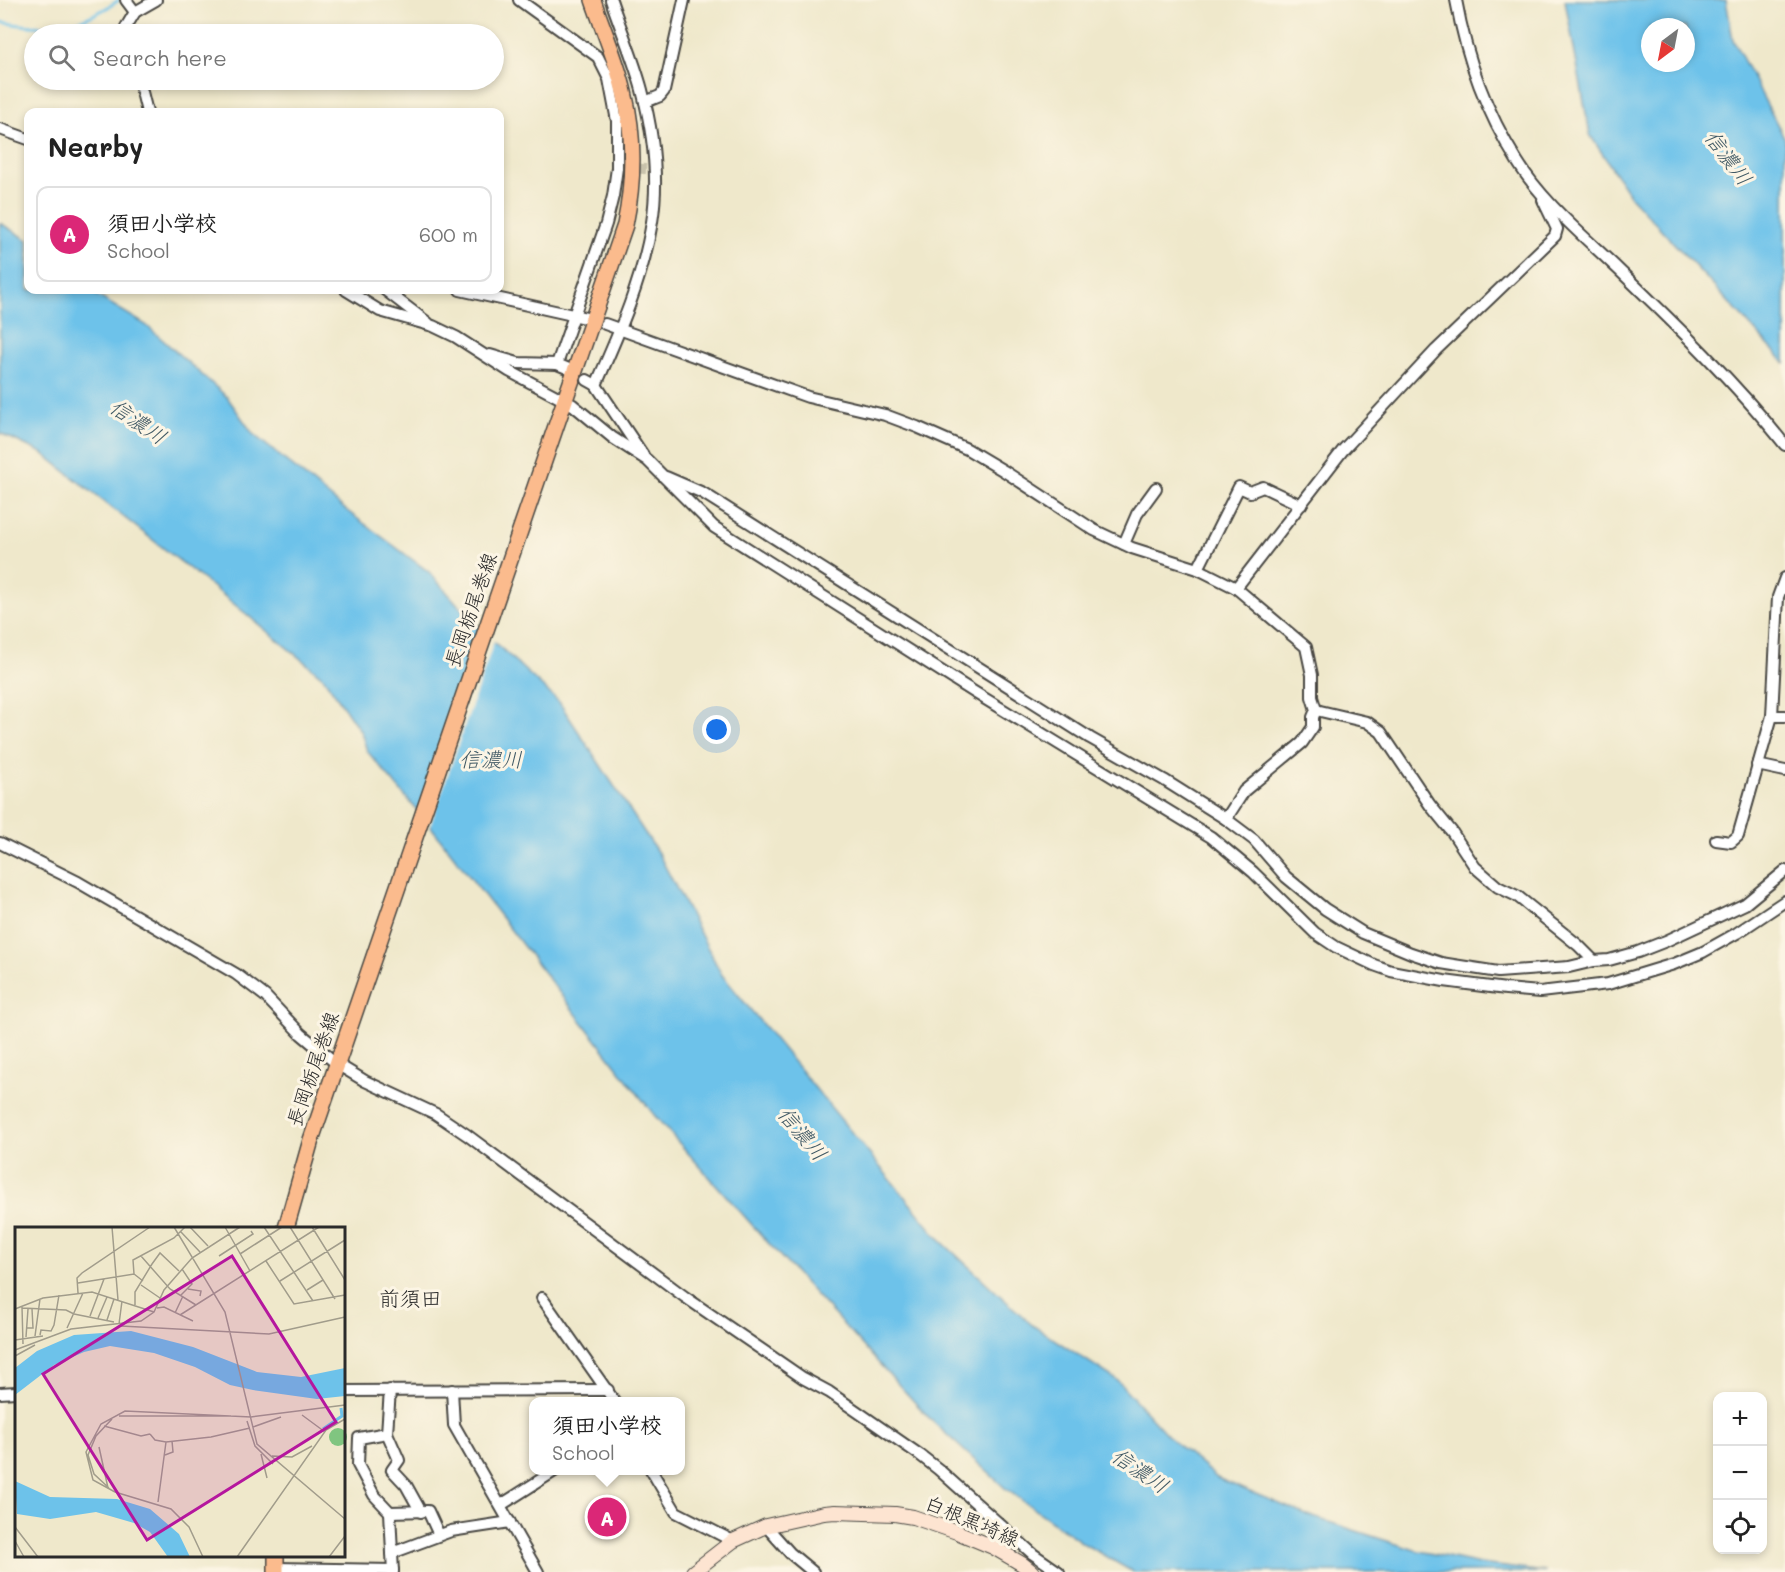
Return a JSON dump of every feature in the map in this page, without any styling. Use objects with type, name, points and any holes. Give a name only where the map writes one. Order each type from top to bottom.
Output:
[{"type":"main road","name":"長岡栃尾巻線","points":[[286,1227],[311,1140],[339,1057],[625,225],[632,186],[630,124],[623,89],[605,55],[593,0]]},
{"type":"main road","name":"白根黒埼線","points":[[693,1572],[733,1541],[766,1526],[824,1513],[906,1515],[993,1547],[1032,1572]]},
{"type":"street","points":[[127,24],[131,7],[156,0]]},
{"type":"street","points":[[519,0],[605,55],[617,122],[621,168],[606,224],[558,363]]},
{"type":"street","points":[[610,0],[642,90],[651,136],[650,169],[655,180],[652,220],[645,255],[620,330],[591,383],[647,460],[714,527],[1211,837],[1253,872],[1315,933],[1336,947],[1391,971],[1444,981],[1540,992],[1608,984],[1674,964],[1702,952],[1737,933],[1785,901]]},
{"type":"street","points":[[645,102],[660,96],[664,91],[684,0]]},
{"type":"street","points":[[1456,0],[1470,58],[1491,112],[1517,161],[1538,189],[1585,238],[1736,387],[1785,445]]},
{"type":"street","points":[[605,55],[627,47]]},
{"type":"street","points":[[141,90],[146,108]]},
{"type":"street","points":[[0,129],[24,138]]},
{"type":"street","points":[[1236,588],[1343,450],[1436,350],[1555,236],[1557,229],[1538,189]]},
{"type":"street","points":[[352,294],[380,311],[433,327],[456,337],[647,460]]},
{"type":"street","points":[[390,294],[433,327]]},
{"type":"street","points":[[479,294],[586,318]]},
{"type":"street","points":[[605,324],[808,397],[885,415],[917,427],[967,450],[1004,471],[1094,530],[1124,544],[1198,569],[1236,588],[1306,647],[1312,675],[1312,697],[1316,710],[1313,727],[1302,743],[1244,791],[1226,819]]},
{"type":"street","points":[[478,351],[518,363],[558,363],[569,369]]},
{"type":"street","points":[[660,474],[704,493],[1090,738],[1226,819],[1254,840],[1286,877],[1325,909],[1363,933],[1402,950],[1441,963],[1498,972],[1569,967],[1609,960],[1638,952],[1692,930],[1745,903],[1785,872]]},
{"type":"street","points":[[1198,569],[1239,487],[1250,492],[1263,487],[1301,505]]},
{"type":"street","points":[[1124,544],[1137,514],[1156,488]]},
{"type":"street","points":[[1716,840],[1731,842],[1738,836],[1772,716],[1778,597],[1785,578]]},
{"type":"street","points":[[1316,710],[1367,722],[1381,732],[1475,867],[1498,887],[1517,896],[1578,945],[1594,961]]},
{"type":"street","points":[[1772,716],[1785,716]]},
{"type":"street","points":[[1757,765],[1785,771]]},
{"type":"street","points":[[0,843],[78,882],[236,974],[265,996],[306,1039],[339,1057],[365,1081],[436,1114],[685,1297],[920,1455],[1032,1554],[1059,1572]]},
{"type":"street","points":[[542,1298],[612,1397]]},
{"type":"street","points":[[390,1390],[387,1433],[399,1460],[392,1470],[406,1485],[421,1512]]},
{"type":"street","points":[[452,1390],[454,1425],[538,1572]]},
{"type":"street","points":[[345,1391],[608,1390]]},
{"type":"street","points":[[0,1393],[15,1392]]},
{"type":"street","points":[[276,1565],[393,1571],[390,1512],[374,1495],[358,1465],[359,1438],[387,1433]]},
{"type":"street","points":[[501,1505],[548,1475]]},
{"type":"street","points":[[654,1475],[676,1512],[733,1541]]},
{"type":"street","points":[[390,1512],[428,1511],[439,1535]]},
{"type":"street","points":[[392,1552],[451,1531],[510,1522]]},
{"type":"street","points":[[766,1526],[790,1553],[813,1572]]},
{"type":"water","name":"信濃川","points":[[1565,0],[1726,0],[1733,40],[1785,139],[1785,363],[1631,197],[1590,135]]},
{"type":"water","name":"信濃川","points":[[0,223],[24,238],[24,294],[95,294],[146,325],[227,397],[253,434],[346,510],[429,572],[476,625],[559,702],[658,853],[722,975],[941,1241],[1032,1325],[1117,1380],[1171,1439],[1217,1478],[1304,1514],[1415,1550],[1480,1564],[1546,1572],[1133,1572],[1086,1545],[1006,1489],[932,1421],[655,1116],[432,828],[367,751],[361,732],[324,678],[223,595],[42,453],[0,433]]},
{"type":"pier","points":[[482,627],[495,639],[429,829],[417,815]]},
{"type":"waterway","points":[[69,24],[92,16],[119,0]]},
{"type":"waterway","points":[[0,22],[24,25]]},
{"type":"tunnel","points":[[625,168],[646,169]]},
{"type":"place","name":"須田小学校","points":[[607,1517]]},
{"type":"district","name":"前須田","points":[[410,1299]]}]
